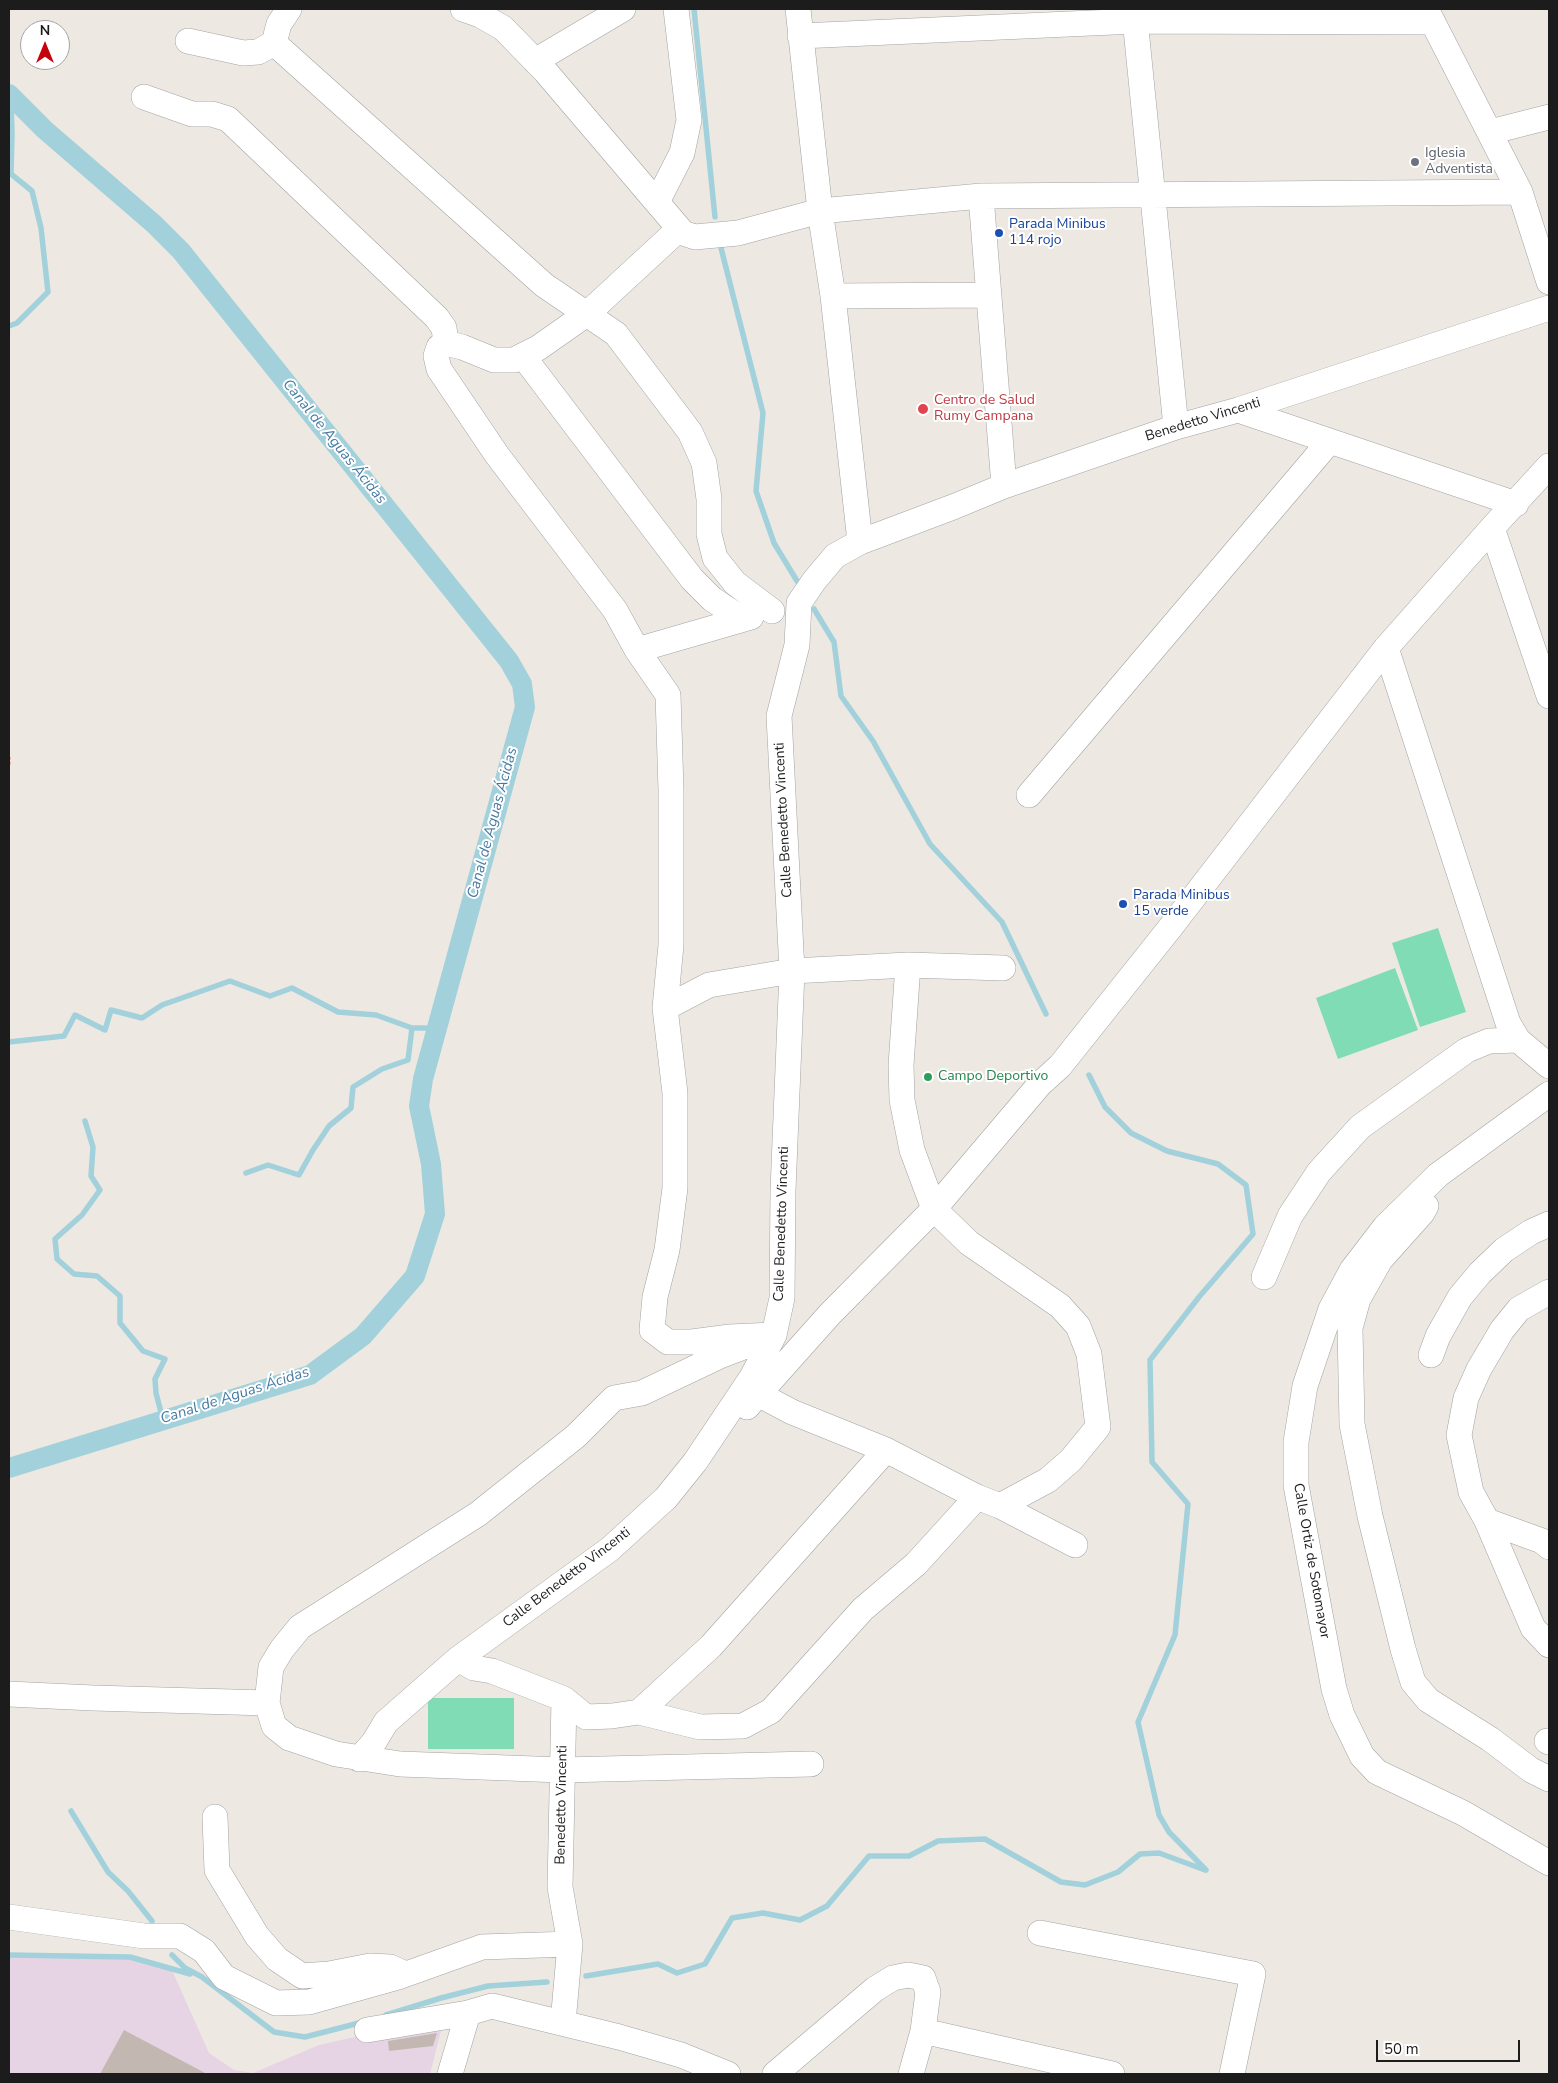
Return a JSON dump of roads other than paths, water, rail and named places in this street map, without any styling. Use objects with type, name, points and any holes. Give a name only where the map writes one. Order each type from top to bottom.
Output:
[{"type":"street","points":[[188,41],[243,53],[258,52],[274,43],[279,24],[289,9]]},
{"type":"street","points":[[463,9],[480,15],[503,28],[535,61],[679,229],[683,233],[695,238],[738,233],[820,211],[981,196],[1520,192]]},
{"type":"street","points":[[535,61],[623,9]]},
{"type":"street","points":[[657,202],[682,153],[689,120],[676,9]]},
{"type":"street","points":[[798,9],[820,211],[833,296],[860,542]]},
{"type":"street","points":[[800,36],[1135,15],[1429,15],[1520,192],[1549,282]]},
{"type":"street","points":[[1135,15],[1176,427]]},
{"type":"street","points":[[274,43],[544,285],[588,313],[616,334],[690,432],[704,463],[709,500],[709,534],[715,558],[734,583],[772,611]]},
{"type":"street","points":[[144,97],[192,114],[212,114],[228,119],[437,318],[444,328],[446,343]]},
{"type":"street","points":[[1490,132],[1549,117]]},
{"type":"street","points":[[981,196],[1004,486]]},
{"type":"street","points":[[679,229],[588,313],[538,348],[523,356],[514,360],[494,360],[462,347],[446,343],[439,347],[436,356],[439,369],[497,455],[615,610],[637,650],[668,695],[671,790],[671,945],[665,1008],[676,1093],[675,1188],[667,1250],[655,1297],[652,1330],[668,1342],[692,1342],[730,1337],[774,1335]]},
{"type":"street","points":[[833,296],[988,295]]},
{"type":"street","name":"Benedetto Vincenti","points":[[860,542],[953,508],[1004,486],[1176,427],[1238,410],[1549,308]]},
{"type":"street","points":[[523,356],[692,579],[712,599],[742,620]]},
{"type":"street","points":[[1238,410],[1516,504]]},
{"type":"street","points":[[1029,795],[1329,442]]},
{"type":"street","points":[[734,1403],[746,1408],[830,1314],[934,1209],[1040,1084],[1060,1066],[1170,928],[1386,648],[1549,466]]},
{"type":"street","points":[[1492,528],[1549,696]]},
{"type":"street","name":"Calle Benedetto Vincenti","points":[[359,1759],[374,1742],[386,1722],[458,1659],[610,1549],[666,1498],[695,1462],[752,1376],[774,1335],[782,1298],[783,1190],[792,971],[779,716],[797,645],[800,603],[814,581],[835,556],[860,542]]},
{"type":"street","points":[[637,650],[800,603]]},
{"type":"street","points":[[1386,648],[1508,1023],[1518,1040],[1549,1066]]},
{"type":"street","points":[[665,1008],[709,985],[792,971],[908,965],[1003,968]]},
{"type":"street","points":[[908,965],[901,1065],[902,1100],[912,1150],[934,1209],[969,1243],[1060,1306],[1078,1326],[1089,1354],[1098,1427],[1071,1460],[1048,1480],[1000,1506]]},
{"type":"street","points":[[1264,1277],[1290,1216],[1319,1172],[1360,1127],[1467,1050],[1489,1041],[1518,1040]]},
{"type":"street","name":"Calle Ortiz de Sotomayor","points":[[1549,1094],[1438,1175],[1385,1227],[1352,1270],[1331,1309],[1305,1386],[1296,1442],[1296,1485],[1334,1690],[1342,1715],[1362,1756],[1377,1772],[1463,1813],[1549,1863]]},
{"type":"street","points":[[1438,1175],[1430,1199],[1422,1213],[1380,1260],[1358,1299],[1350,1328],[1352,1424],[1370,1516],[1413,1682],[1428,1700],[1490,1740],[1531,1770],[1549,1779]]},
{"type":"street","points":[[1431,1355],[1438,1336],[1460,1297],[1480,1273],[1504,1250],[1531,1232],[1549,1224]]},
{"type":"street","points":[[1549,1292],[1518,1309],[1502,1330],[1479,1369],[1466,1398],[1459,1435],[1471,1492],[1488,1521],[1532,1628],[1549,1645]]},
{"type":"street","points":[[774,1335],[722,1355],[642,1393],[614,1398],[576,1436],[478,1514],[300,1627],[282,1649],[271,1667],[267,1702],[274,1726],[289,1738],[336,1754],[400,1764],[562,1770],[811,1764]]},
{"type":"street","points":[[758,1394],[792,1412],[886,1450],[1075,1545]]},
{"type":"street","points":[[639,1712],[711,1646],[886,1450]]},
{"type":"street","points":[[458,1659],[474,1668],[492,1671],[564,1699],[586,1716],[612,1716],[639,1712],[700,1727],[743,1726],[771,1711],[863,1609],[916,1564],[977,1497]]},
{"type":"street","points":[[1488,1521],[1542,1541],[1549,1546]]},
{"type":"street","points":[[9,1694],[267,1702]]},
{"type":"street","name":"Benedetto Vincenti","points":[[563,2023],[570,1944],[560,1886],[564,1699]]},
{"type":"street","points":[[215,1817],[217,1870],[257,1936],[277,1959],[302,1976],[329,1974],[370,1966],[390,1967],[406,1974]]},
{"type":"street","points":[[9,1916],[144,1936],[180,1936],[204,1952],[224,1977],[276,2003],[310,2002],[406,1974],[482,1947],[570,1944]]},
{"type":"street","points":[[1040,1933],[1252,1974],[1232,2074]]},
{"type":"street","points":[[775,2074],[875,1989],[893,1978],[908,1975],[924,1978],[928,1992],[923,2031],[911,2074]]},
{"type":"street","points":[[367,2030],[468,2013],[492,2006],[681,2055],[728,2074]]},
{"type":"street","points":[[450,2074],[468,2013]]},
{"type":"street","points":[[923,2031],[1109,2074]]},
{"type":"waterway","points":[[694,9],[715,217]]},
{"type":"waterway","name":"Canal de Aguas Ácidas","points":[[9,94],[45,130],[154,224],[181,251],[509,661],[522,684],[525,707],[423,1079],[419,1106],[431,1164],[435,1214],[415,1276],[363,1336],[310,1375],[9,1468]]},
{"type":"waterway","points":[[9,326],[17,323],[48,292],[41,228],[32,191],[11,174],[11,96]]},
{"type":"waterway","points":[[721,248],[763,413],[756,491],[774,543],[797,581]]},
{"type":"waterway","points":[[814,609],[834,642],[841,696],[873,741],[930,844],[1002,922],[1046,1014]]},
{"type":"waterway","points":[[9,1042],[64,1036],[75,1015],[105,1030],[111,1010],[142,1018],[162,1005],[230,981],[270,996],[292,988],[338,1012],[376,1015],[412,1028],[437,1028]]},
{"type":"waterway","points":[[246,1173],[268,1165],[299,1175],[329,1126],[351,1108],[353,1087],[382,1069],[408,1060],[412,1028]]},
{"type":"waterway","points":[[1089,1075],[1105,1107],[1131,1133],[1167,1151],[1218,1164],[1246,1185],[1253,1234],[1199,1297],[1150,1360],[1152,1462],[1188,1504],[1175,1635],[1138,1722],[1159,1815],[1169,1832],[1206,1870]]},
{"type":"waterway","points":[[85,1121],[93,1147],[91,1176],[100,1190],[82,1215],[55,1239],[57,1259],[74,1274],[97,1276],[120,1296],[120,1323],[143,1351],[165,1359],[155,1379],[156,1393],[163,1420]]},
{"type":"waterway","points":[[71,1811],[108,1872],[128,1891],[152,1921]]},
{"type":"waterway","points":[[586,1976],[658,1964],[677,1973],[705,1964],[732,1918],[763,1913],[800,1920],[827,1906],[869,1856],[909,1856],[938,1841],[985,1839],[1061,1882],[1085,1885],[1118,1872],[1140,1854],[1159,1853],[1205,1870]]},
{"type":"waterway","points":[[9,1955],[130,1957],[190,1974]]},
{"type":"waterway","points":[[172,1955],[185,1968],[202,1977],[274,2032],[305,2037],[363,2022]]},
{"type":"waterway","points":[[386,2015],[488,1986],[547,1982]]},
{"type":"place","name":"Iglesia Adventista","points":[[1415,162]]},
{"type":"place","name":"Parada Minibus 114 rojo","points":[[999,233]]},
{"type":"place","name":"Centro de Salud Rumy Campana","points":[[923,409]]},
{"type":"place","name":"Parada Minibus 15 verde","points":[[1123,904]]},
{"type":"place","name":"Campo Deportivo","points":[[928,1077]]}]
